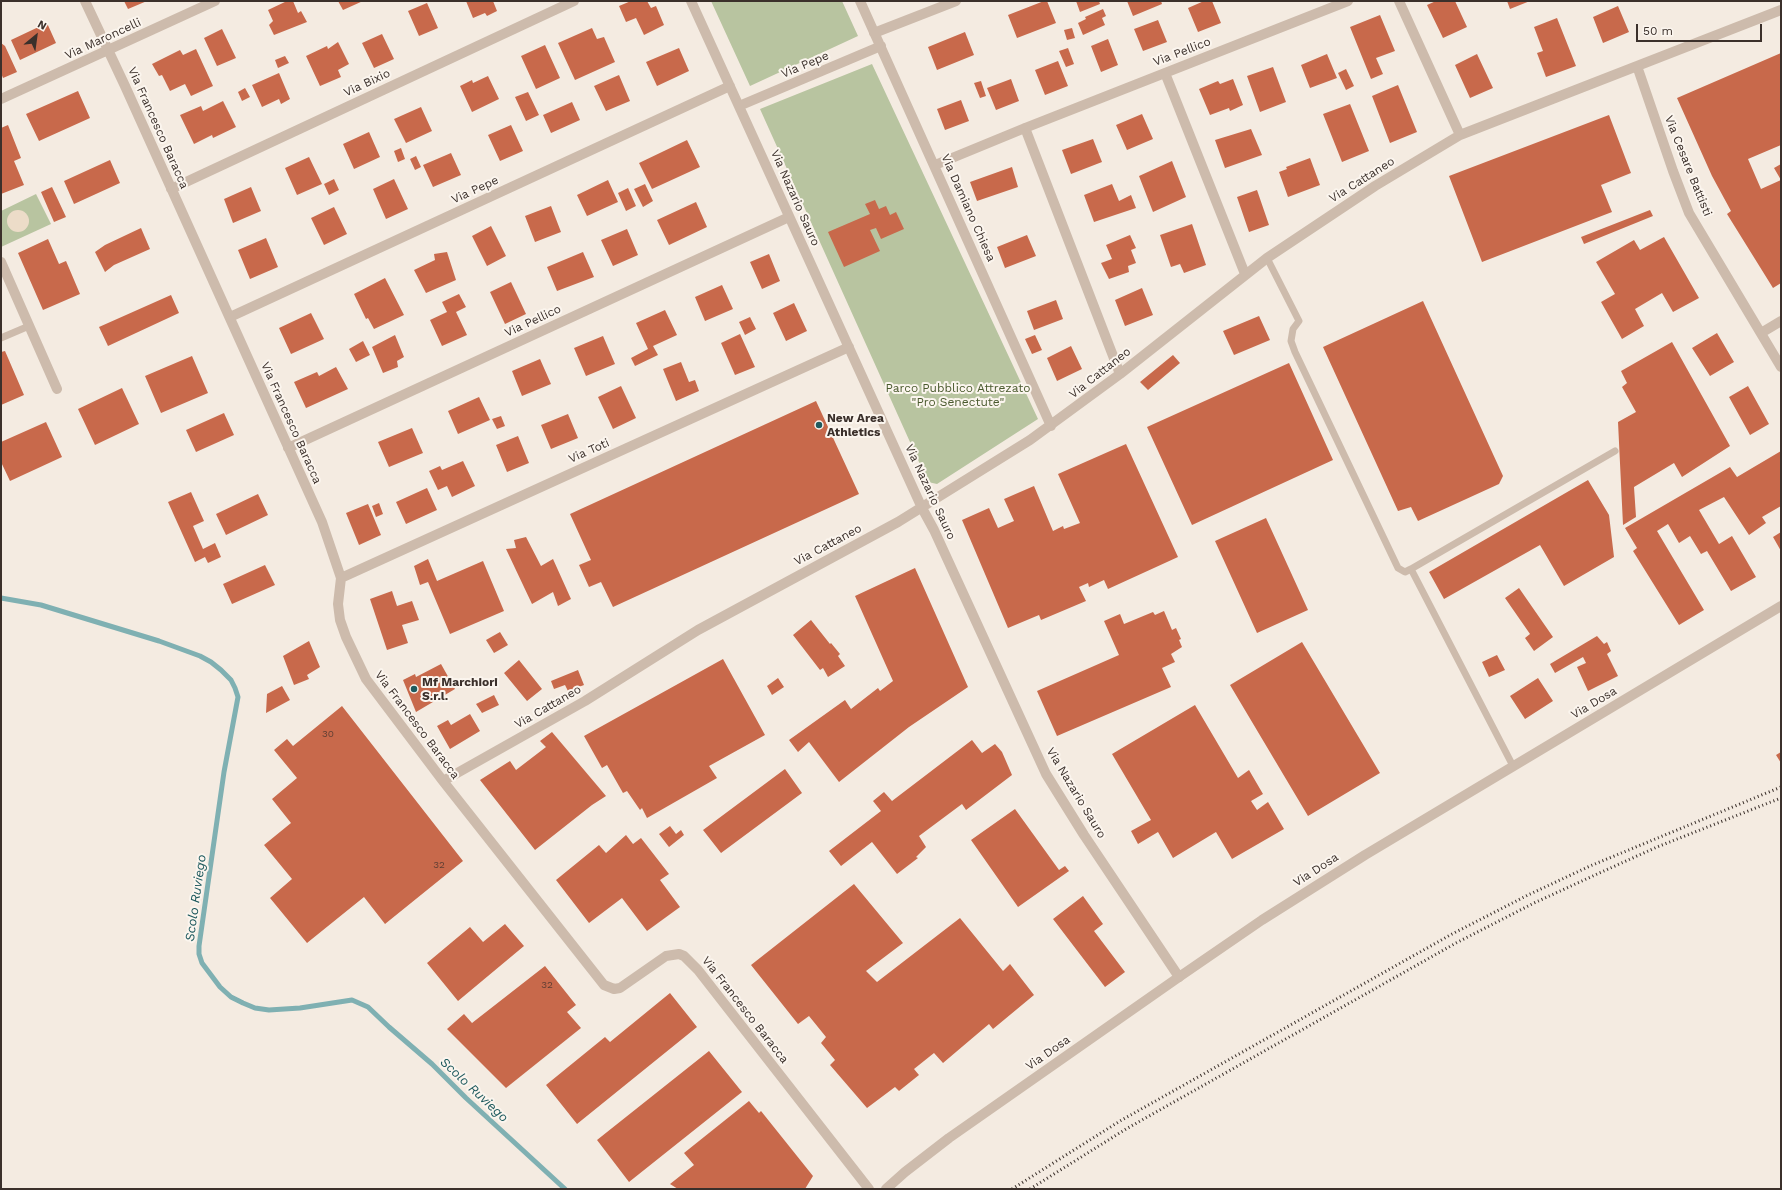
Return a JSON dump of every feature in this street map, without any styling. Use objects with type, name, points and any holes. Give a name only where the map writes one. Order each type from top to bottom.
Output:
[{"type":"street","name":"Via Francesco Baracca","points":[[84,1],[125,86],[322,522],[341,578],[338,604],[340,620],[346,637],[366,679],[443,781],[604,985],[614,989],[620,988],[666,956],[678,954],[684,956],[698,970],[869,1189]]},
{"type":"street","name":"Via Maroncelli","points":[[1,99],[215,1]]},
{"type":"street","name":"Via Bixio","points":[[171,189],[574,1]]},
{"type":"street","name":"Via Nazario Sauro","points":[[691,1],[922,508],[934,530],[1046,774],[1084,835],[1179,976]]},
{"type":"street","name":"Via Damiano Chiesa","points":[[860,1],[1051,426]]},
{"type":"street","points":[[874,33],[956,1]]},
{"type":"street","name":"Via Pellico","points":[[935,165],[1348,1]]},
{"type":"street","points":[[1399,1],[1460,135]]},
{"type":"street","name":"Via Cattaneo","points":[[443,781],[585,701],[698,630],[922,508],[1051,426],[1120,374],[1267,258],[1375,186],[1460,135],[1781,10]]},
{"type":"street","name":"Via Pepe","points":[[739,106],[881,46]]},
{"type":"street","name":"Via Cesare Battisti","points":[[1637,66],[1689,213],[1781,367]]},
{"type":"street","points":[[1165,73],[1245,274]]},
{"type":"street","name":"Via Pepe","points":[[230,317],[730,86]]},
{"type":"street","points":[[1025,128],[1120,374]]},
{"type":"street","name":"Via Pellico","points":[[288,448],[789,217]]},
{"type":"street","points":[[1,262],[57,388]]},
{"type":"street","points":[[1761,333],[1781,321]]},
{"type":"street","name":"Via Toti","points":[[341,578],[849,347]]},
{"type":"street","name":"Via Dosa","points":[[886,1189],[905,1172],[950,1138],[1179,976],[1365,854],[1781,606]]},
{"type":"lane","points":[[1267,258],[1299,321],[1293,329],[1291,341],[1295,352],[1398,568],[1405,572],[1615,451]]},
{"type":"lane","points":[[1,338],[29,326]]},
{"type":"lane","points":[[1411,569],[1513,766]]},
{"type":"green space","points":[[711,1],[842,1],[858,36],[750,86]]},
{"type":"green space","name":"Parco Pubblico Attrezato \"Pro Senectute\"","points":[[872,64],[1038,419],[937,484],[928,482],[760,109]]},
{"type":"green space","points":[[36,194],[51,224],[1,247],[1,211]]},
{"type":"shaded area","points":[[18,210],[26,213],[29,221],[26,229],[18,232],[10,229],[7,221],[10,213]]},
{"type":"building","points":[[124,1],[147,1],[128,9]]},
{"type":"building","points":[[287,1],[293,1],[298,13],[301,11],[307,22],[274,35],[269,25],[273,21],[268,10]]},
{"type":"building","points":[[338,1],[363,1],[343,10]]},
{"type":"building","points":[[466,1],[493,1],[497,11],[487,16],[485,13],[473,18]]},
{"type":"building","points":[[631,1],[647,1],[651,8],[656,6],[664,25],[644,35],[636,18],[626,22],[619,6]]},
{"type":"building","points":[[1047,1],[1056,23],[1017,38],[1008,15]]},
{"type":"building","points":[[1076,1],[1099,1],[1100,4],[1080,12]]},
{"type":"building","points":[[1127,1],[1161,1],[1162,4],[1133,16]]},
{"type":"building","points":[[1204,1],[1212,1],[1221,23],[1198,32],[1188,8]]},
{"type":"building","points":[[1436,1],[1455,1],[1467,27],[1443,38],[1427,5]]},
{"type":"building","points":[[1507,1],[1530,1],[1510,9]]},
{"type":"building","points":[[427,3],[438,28],[419,36],[408,11]]},
{"type":"building","points":[[1618,6],[1629,32],[1603,43],[1593,17]]},
{"type":"building","points":[[1103,9],[1106,16],[1102,18],[1105,25],[1083,35],[1078,23],[1086,19],[1085,17]]},
{"type":"building","points":[[1380,15],[1395,51],[1376,58],[1383,74],[1371,79],[1350,27]]},
{"type":"building","points":[[1557,18],[1576,66],[1546,77],[1537,53],[1543,51],[1534,27]]},
{"type":"building","points":[[1158,20],[1167,42],[1143,51],[1134,29]]},
{"type":"building","points":[[47,23],[56,43],[20,60],[11,40]]},
{"type":"building","points":[[592,28],[597,39],[604,37],[615,62],[575,80],[558,43]]},
{"type":"building","points":[[1072,28],[1075,38],[1067,40],[1064,30]]},
{"type":"building","points":[[222,29],[236,58],[217,66],[204,38]]},
{"type":"building","points":[[965,32],[974,55],[937,70],[928,47]]},
{"type":"building","points":[[382,34],[394,59],[374,68],[362,43]]},
{"type":"building","points":[[1108,39],[1118,65],[1101,72],[1091,46]]},
{"type":"building","points":[[338,42],[349,64],[338,70],[341,77],[320,86],[306,56],[327,46],[328,49]]},
{"type":"building","points":[[1,43],[5,46],[17,72],[3,78],[1,73]]},
{"type":"building","points":[[545,45],[560,78],[536,89],[521,56]]},
{"type":"building","points":[[679,48],[689,71],[657,86],[646,62]]},
{"type":"building","points":[[1068,48],[1074,64],[1066,67],[1059,51]]},
{"type":"building","points":[[196,49],[213,86],[191,96],[185,84],[170,91],[162,75],[159,76],[152,64],[180,50],[183,55]]},
{"type":"building","points":[[1781,53],[1781,145],[1748,159],[1761,189],[1781,180],[1781,283],[1773,288],[1727,214],[1731,211],[1712,176],[1677,98]]},
{"type":"building","points":[[1327,54],[1337,78],[1310,88],[1301,65]]},
{"type":"building","points":[[1477,54],[1493,88],[1470,98],[1455,65]]},
{"type":"building","points":[[285,56],[289,63],[278,68],[275,60]]},
{"type":"building","points":[[1058,61],[1068,86],[1045,95],[1035,70]]},
{"type":"building","points":[[1273,67],[1286,102],[1260,112],[1247,76]]},
{"type":"building","points":[[1346,69],[1354,86],[1346,90],[1338,73]]},
{"type":"building","points":[[279,73],[290,99],[281,104],[279,99],[262,107],[252,85]]},
{"type":"building","points":[[619,75],[630,101],[606,111],[594,86]]},
{"type":"building","points":[[488,76],[499,99],[472,112],[460,86],[472,80],[473,83]]},
{"type":"building","points":[[1011,79],[1019,101],[996,110],[987,88]]},
{"type":"building","points":[[1233,79],[1243,105],[1230,111],[1229,108],[1210,115],[1199,89],[1218,81],[1220,84]]},
{"type":"building","points":[[981,81],[986,96],[980,98],[974,83]]},
{"type":"building","points":[[1398,85],[1417,132],[1390,143],[1372,96]]},
{"type":"building","points":[[245,88],[250,97],[242,101],[238,92]]},
{"type":"building","points":[[78,91],[90,118],[39,141],[26,114]]},
{"type":"building","points":[[528,92],[539,115],[526,121],[515,97]]},
{"type":"building","points":[[961,100],[969,121],[945,130],[937,109]]},
{"type":"building","points":[[223,101],[236,127],[213,138],[212,135],[194,144],[180,115],[201,106],[203,111]]},
{"type":"building","points":[[572,102],[580,120],[551,133],[543,115]]},
{"type":"building","points":[[1350,104],[1369,151],[1342,162],[1323,114]]},
{"type":"building","points":[[421,107],[432,131],[406,143],[394,119]]},
{"type":"building","points":[[1142,114],[1153,139],[1127,150],[1116,125]]},
{"type":"building","points":[[1609,115],[1631,173],[1601,185],[1612,212],[1482,262],[1449,176]]},
{"type":"building","points":[[8,125],[21,158],[14,161],[24,185],[1,194],[1,128]]},
{"type":"building","points":[[511,125],[523,151],[500,161],[488,135]]},
{"type":"building","points":[[1251,129],[1262,155],[1225,168],[1215,140]]},
{"type":"building","points":[[369,132],[380,157],[354,169],[343,144]]},
{"type":"building","points":[[1093,139],[1102,162],[1071,174],[1062,150]]},
{"type":"building","points":[[687,140],[700,167],[652,189],[639,163]]},
{"type":"building","points":[[401,148],[405,159],[398,162],[394,151]]},
{"type":"building","points":[[451,153],[461,175],[433,187],[423,165]]},
{"type":"building","points":[[416,156],[421,167],[415,170],[410,159]]},
{"type":"building","points":[[309,157],[322,184],[297,195],[285,168]]},
{"type":"building","points":[[1310,158],[1320,185],[1288,197],[1279,172],[1287,169],[1286,167]]},
{"type":"building","points":[[110,160],[120,183],[74,204],[64,181]]},
{"type":"building","points":[[1172,161],[1186,197],[1153,212],[1139,176]]},
{"type":"building","points":[[1781,164],[1781,180],[1774,168]]},
{"type":"building","points":[[1012,167],[1018,187],[977,201],[970,182]]},
{"type":"building","points":[[334,179],[339,190],[329,195],[324,184]]},
{"type":"building","points":[[394,179],[408,209],[386,219],[373,189]]},
{"type":"building","points":[[608,180],[618,202],[587,216],[577,195]]},
{"type":"building","points":[[645,184],[653,201],[643,207],[634,189]]},
{"type":"building","points":[[1112,184],[1119,201],[1131,195],[1136,208],[1094,222],[1084,195]]},
{"type":"building","points":[[52,187],[66,217],[54,222],[41,192]]},
{"type":"building","points":[[251,187],[261,211],[233,223],[224,199]]},
{"type":"building","points":[[628,188],[636,206],[626,211],[618,193]]},
{"type":"building","points":[[1257,190],[1269,225],[1249,232],[1237,197]]},
{"type":"building","points":[[875,200],[879,209],[886,206],[890,215],[896,212],[904,229],[881,239],[876,228],[870,230],[880,251],[844,267],[828,232],[870,214],[865,204]]},
{"type":"building","points":[[696,202],[707,227],[669,245],[657,220]]},
{"type":"building","points":[[551,206],[561,232],[535,242],[525,216]]},
{"type":"building","points":[[334,207],[347,234],[324,245],[311,218]]},
{"type":"building","points":[[1650,210],[1653,216],[1584,244],[1581,237]]},
{"type":"building","points":[[1192,224],[1206,265],[1184,273],[1180,264],[1171,267],[1160,235]]},
{"type":"building","points":[[491,226],[506,256],[487,266],[472,236]]},
{"type":"building","points":[[141,228],[150,249],[114,265],[105,272],[95,252],[105,245]]},
{"type":"building","points":[[627,229],[638,255],[613,266],[601,240]]},
{"type":"building","points":[[1027,235],[1036,256],[1005,268],[997,247]]},
{"type":"building","points":[[1130,235],[1136,248],[1131,250],[1136,263],[1128,266],[1129,272],[1109,279],[1101,263],[1112,259],[1106,245]]},
{"type":"building","points":[[1664,237],[1699,298],[1673,312],[1662,293],[1635,309],[1644,326],[1622,339],[1601,302],[1615,294],[1596,262],[1634,240],[1640,250]]},
{"type":"building","points":[[266,238],[278,267],[250,279],[238,250]]},
{"type":"building","points":[[48,239],[59,264],[66,261],[80,294],[43,310],[18,253]]},
{"type":"building","points":[[447,252],[456,280],[426,293],[414,270],[435,260],[434,254]]},
{"type":"building","points":[[583,252],[594,277],[557,291],[547,267]]},
{"type":"building","points":[[769,254],[780,281],[762,289],[750,262]]},
{"type":"building","points":[[385,278],[404,315],[374,329],[368,318],[366,319],[354,294]]},
{"type":"building","points":[[511,282],[526,314],[505,324],[490,292]]},
{"type":"building","points":[[722,285],[733,309],[705,321],[695,297]]},
{"type":"building","points":[[1142,288],[1153,315],[1125,326],[1115,300]]},
{"type":"building","points":[[459,294],[466,307],[456,312],[467,335],[442,346],[430,320],[447,312],[442,302]]},
{"type":"building","points":[[171,295],[179,313],[108,346],[99,327]]},
{"type":"building","points":[[1056,300],[1063,319],[1034,330],[1027,311]]},
{"type":"building","points":[[1423,301],[1503,476],[1499,484],[1418,521],[1411,507],[1398,511],[1323,347]]},
{"type":"building","points":[[794,303],[807,331],[786,341],[773,313]]},
{"type":"building","points":[[665,310],[677,335],[653,346],[658,355],[635,366],[631,358],[648,349],[636,323]]},
{"type":"building","points":[[311,313],[324,339],[291,354],[279,328]]},
{"type":"building","points":[[1259,316],[1270,340],[1234,355],[1223,331]]},
{"type":"building","points":[[750,317],[756,329],[745,335],[739,322]]},
{"type":"building","points":[[1717,333],[1734,362],[1710,376],[1692,348]]},
{"type":"building","points":[[740,334],[755,367],[735,375],[721,343]]},
{"type":"building","points":[[395,335],[404,357],[397,361],[398,367],[383,373],[372,347]]},
{"type":"building","points":[[1035,335],[1042,350],[1032,354],[1025,339]]},
{"type":"building","points":[[603,336],[615,364],[586,376],[574,348]]},
{"type":"building","points":[[363,341],[370,355],[356,362],[349,349]]},
{"type":"building","points":[[1672,342],[1730,446],[1682,477],[1674,463],[1634,487],[1636,517],[1623,525],[1618,422],[1636,412],[1622,387],[1627,383],[1621,371]]},
{"type":"building","points":[[1071,346],[1082,369],[1057,381],[1047,358]]},
{"type":"building","points":[[5,351],[24,395],[1,405],[1,352]]},
{"type":"building","points":[[1173,355],[1180,363],[1148,390],[1140,382]]},
{"type":"building","points":[[192,356],[208,393],[161,413],[145,376]]},
{"type":"building","points":[[540,359],[551,384],[522,396],[512,371]]},
{"type":"building","points":[[681,362],[689,382],[695,380],[699,391],[676,401],[663,369]]},
{"type":"building","points":[[1289,363],[1333,460],[1192,525],[1147,427]]},
{"type":"building","points":[[336,367],[348,389],[306,408],[294,382],[317,372],[319,376]]},
{"type":"building","points":[[621,386],[636,418],[613,429],[598,397]]},
{"type":"building","points":[[1748,386],[1769,424],[1750,435],[1729,397]]},
{"type":"building","points":[[122,388],[139,424],[95,445],[78,409]]},
{"type":"building","points":[[479,397],[490,420],[458,434],[448,411]]},
{"type":"building","points":[[816,401],[859,494],[613,607],[601,582],[589,587],[579,565],[591,560],[570,514]]},
{"type":"building","points":[[224,413],[234,435],[196,452],[186,430]]},
{"type":"building","points":[[568,414],[578,438],[551,449],[541,425]]},
{"type":"building","points":[[501,416],[505,426],[497,429],[492,419]]},
{"type":"building","points":[[46,422],[62,457],[10,481],[1,462],[1,442]]},
{"type":"building","points":[[412,428],[423,453],[389,467],[378,442]]},
{"type":"building","points":[[518,436],[529,463],[507,472],[496,445]]},
{"type":"building","points":[[1126,444],[1178,557],[1108,589],[1104,580],[1089,587],[1088,583],[1079,587],[1086,601],[1041,620],[1039,615],[1008,628],[962,520],[989,508],[998,528],[1014,521],[1004,499],[1034,486],[1053,531],[1063,526],[1064,529],[1080,523],[1058,474]]},
{"type":"building","points":[[1781,451],[1781,506],[1762,517],[1766,523],[1749,535],[1724,497],[1699,510],[1719,544],[1732,536],[1756,577],[1731,591],[1707,551],[1701,554],[1690,536],[1679,543],[1668,524],[1657,531],[1704,610],[1679,625],[1633,551],[1637,548],[1625,528],[1730,467],[1737,477]]},
{"type":"building","points":[[463,461],[475,486],[452,497],[447,486],[438,490],[429,471],[440,466],[442,470]]},
{"type":"building","points":[[1588,480],[1609,515],[1614,557],[1564,586],[1540,545],[1444,599],[1429,572]]},
{"type":"building","points":[[427,488],[437,510],[406,524],[396,502]]},
{"type":"building","points":[[191,492],[204,521],[193,526],[203,549],[215,543],[221,557],[208,563],[205,557],[195,562],[168,502]]},
{"type":"building","points":[[258,494],[268,515],[226,535],[216,514]]},
{"type":"building","points":[[379,503],[383,514],[376,517],[372,506]]},
{"type":"building","points":[[368,504],[381,535],[359,545],[346,513]]},
{"type":"building","points":[[1266,518],[1308,610],[1257,633],[1215,541]]},
{"type":"building","points":[[1781,532],[1781,551],[1773,537]]},
{"type":"building","points":[[526,537],[541,566],[553,559],[571,599],[558,606],[553,592],[532,604],[506,549],[516,548],[514,540]]},
{"type":"building","points":[[428,559],[437,581],[483,561],[504,611],[450,634],[428,582],[420,585],[414,566]]},
{"type":"building","points":[[265,565],[275,585],[232,604],[223,584]]},
{"type":"building","points":[[915,568],[968,687],[909,727],[839,782],[809,742],[798,752],[789,740],[845,700],[851,709],[878,688],[880,691],[893,681],[855,596]]},
{"type":"building","points":[[1519,588],[1553,637],[1534,651],[1525,638],[1530,634],[1505,598]]},
{"type":"building","points":[[392,591],[397,606],[412,601],[419,620],[402,625],[408,643],[387,650],[370,599]]},
{"type":"building","points":[[1164,611],[1172,630],[1176,628],[1181,639],[1179,640],[1182,647],[1171,654],[1175,662],[1162,668],[1171,687],[1057,736],[1037,691],[1119,655],[1104,621],[1120,614],[1124,624],[1153,612],[1155,615]]},
{"type":"building","points":[[811,620],[840,654],[838,656],[845,666],[828,677],[823,668],[820,670],[793,635]]},
{"type":"building","points":[[500,632],[508,645],[494,653],[486,640]]},
{"type":"building","points":[[1597,636],[1604,644],[1607,642],[1611,651],[1607,654],[1618,676],[1588,691],[1577,667],[1586,663],[1583,657],[1555,673],[1550,664]]},
{"type":"building","points":[[309,641],[320,667],[307,675],[309,679],[294,685],[283,656]]},
{"type":"building","points":[[1302,642],[1380,773],[1308,816],[1230,685]]},
{"type":"building","points":[[1497,655],[1505,670],[1489,677],[1482,662]]},
{"type":"building","points":[[723,659],[765,735],[709,766],[717,778],[647,818],[642,808],[640,810],[627,791],[623,793],[607,765],[602,768],[584,736]]},
{"type":"building","points":[[519,660],[542,689],[527,701],[504,673]]},
{"type":"building","points":[[441,664],[455,689],[416,712],[403,680],[415,674],[416,677]]},
{"type":"building","points":[[578,670],[584,685],[568,691],[565,685],[554,689],[551,681]]},
{"type":"building","points":[[778,678],[784,687],[772,695],[767,686]]},
{"type":"building","points":[[1538,678],[1553,701],[1525,719],[1510,696]]},
{"type":"building","points":[[282,686],[290,700],[266,713],[267,694]]},
{"type":"building","points":[[494,695],[499,705],[482,713],[476,704]]},
{"type":"building","points":[[1195,705],[1238,778],[1249,770],[1263,794],[1251,801],[1257,810],[1268,802],[1284,829],[1232,859],[1216,832],[1173,858],[1158,832],[1138,844],[1131,831],[1151,820],[1112,754]]},
{"type":"building","points":[[342,706],[463,861],[385,924],[364,897],[307,943],[270,898],[292,879],[264,845],[291,823],[272,799],[297,778],[274,750],[287,739],[293,746]]},
{"type":"building","points":[[470,714],[480,731],[450,749],[437,726],[448,720],[451,725]]},
{"type":"building","points":[[552,732],[606,796],[592,805],[535,850],[480,780],[510,761],[516,770],[546,747],[540,741]]},
{"type":"building","points":[[972,740],[982,753],[995,744],[1002,752],[1012,775],[966,810],[962,804],[919,836],[926,847],[916,857],[918,858],[897,874],[872,842],[841,866],[829,851],[881,811],[873,801],[884,792],[892,801]]},
{"type":"building","points":[[1781,752],[1781,763],[1776,755]]},
{"type":"building","points":[[785,769],[802,793],[721,853],[703,830]]},
{"type":"building","points":[[1015,809],[1059,870],[1065,866],[1069,871],[1018,907],[971,840]]},
{"type":"building","points":[[670,826],[676,834],[681,830],[684,835],[669,847],[659,834]]},
{"type":"building","points":[[626,835],[633,844],[641,838],[669,874],[660,880],[680,907],[647,931],[622,898],[589,923],[556,880],[599,845],[606,853]]},
{"type":"building","points":[[854,884],[903,943],[866,971],[877,982],[960,918],[1003,971],[1010,964],[1034,995],[993,1029],[989,1024],[943,1063],[934,1053],[914,1069],[919,1075],[899,1091],[895,1087],[867,1108],[830,1065],[835,1060],[821,1043],[826,1037],[809,1016],[798,1024],[751,965]]},
{"type":"building","points":[[1083,896],[1103,924],[1094,931],[1125,972],[1105,987],[1053,919]]},
{"type":"building","points":[[505,924],[524,946],[458,1001],[427,963],[470,927],[483,942]]},
{"type":"building","points":[[545,966],[576,1005],[567,1012],[581,1028],[506,1088],[447,1029],[464,1014],[472,1023]]},
{"type":"building","points":[[670,993],[697,1027],[577,1124],[546,1085],[605,1037],[610,1042]]},
{"type":"building","points":[[709,1051],[742,1092],[629,1182],[597,1140]]},
{"type":"building","points":[[749,1101],[759,1113],[761,1111],[813,1176],[805,1189],[678,1189],[670,1184],[694,1165],[684,1153]]},
{"type":"waterway","name":"Scolo Ruviego","points":[[1,598],[41,605],[159,641],[200,656],[211,662],[231,680],[238,697],[224,772],[199,946],[199,954],[202,963],[220,987],[231,997],[243,1003],[255,1008],[269,1010],[300,1008],[352,1000],[368,1007],[432,1064],[466,1098],[565,1189]]},
{"type":"railway","points":[[1012,1189],[1120,1121],[1452,934],[1528,895],[1590,866],[1781,787]]},
{"type":"railway","points":[[1030,1189],[1126,1129],[1456,943],[1534,903],[1657,847],[1781,798]]},
{"type":"place","name":"New Area Athletics","points":[[819,425]]},
{"type":"place","name":"Mf Marchiori S.r.l.","points":[[414,689]]}]
